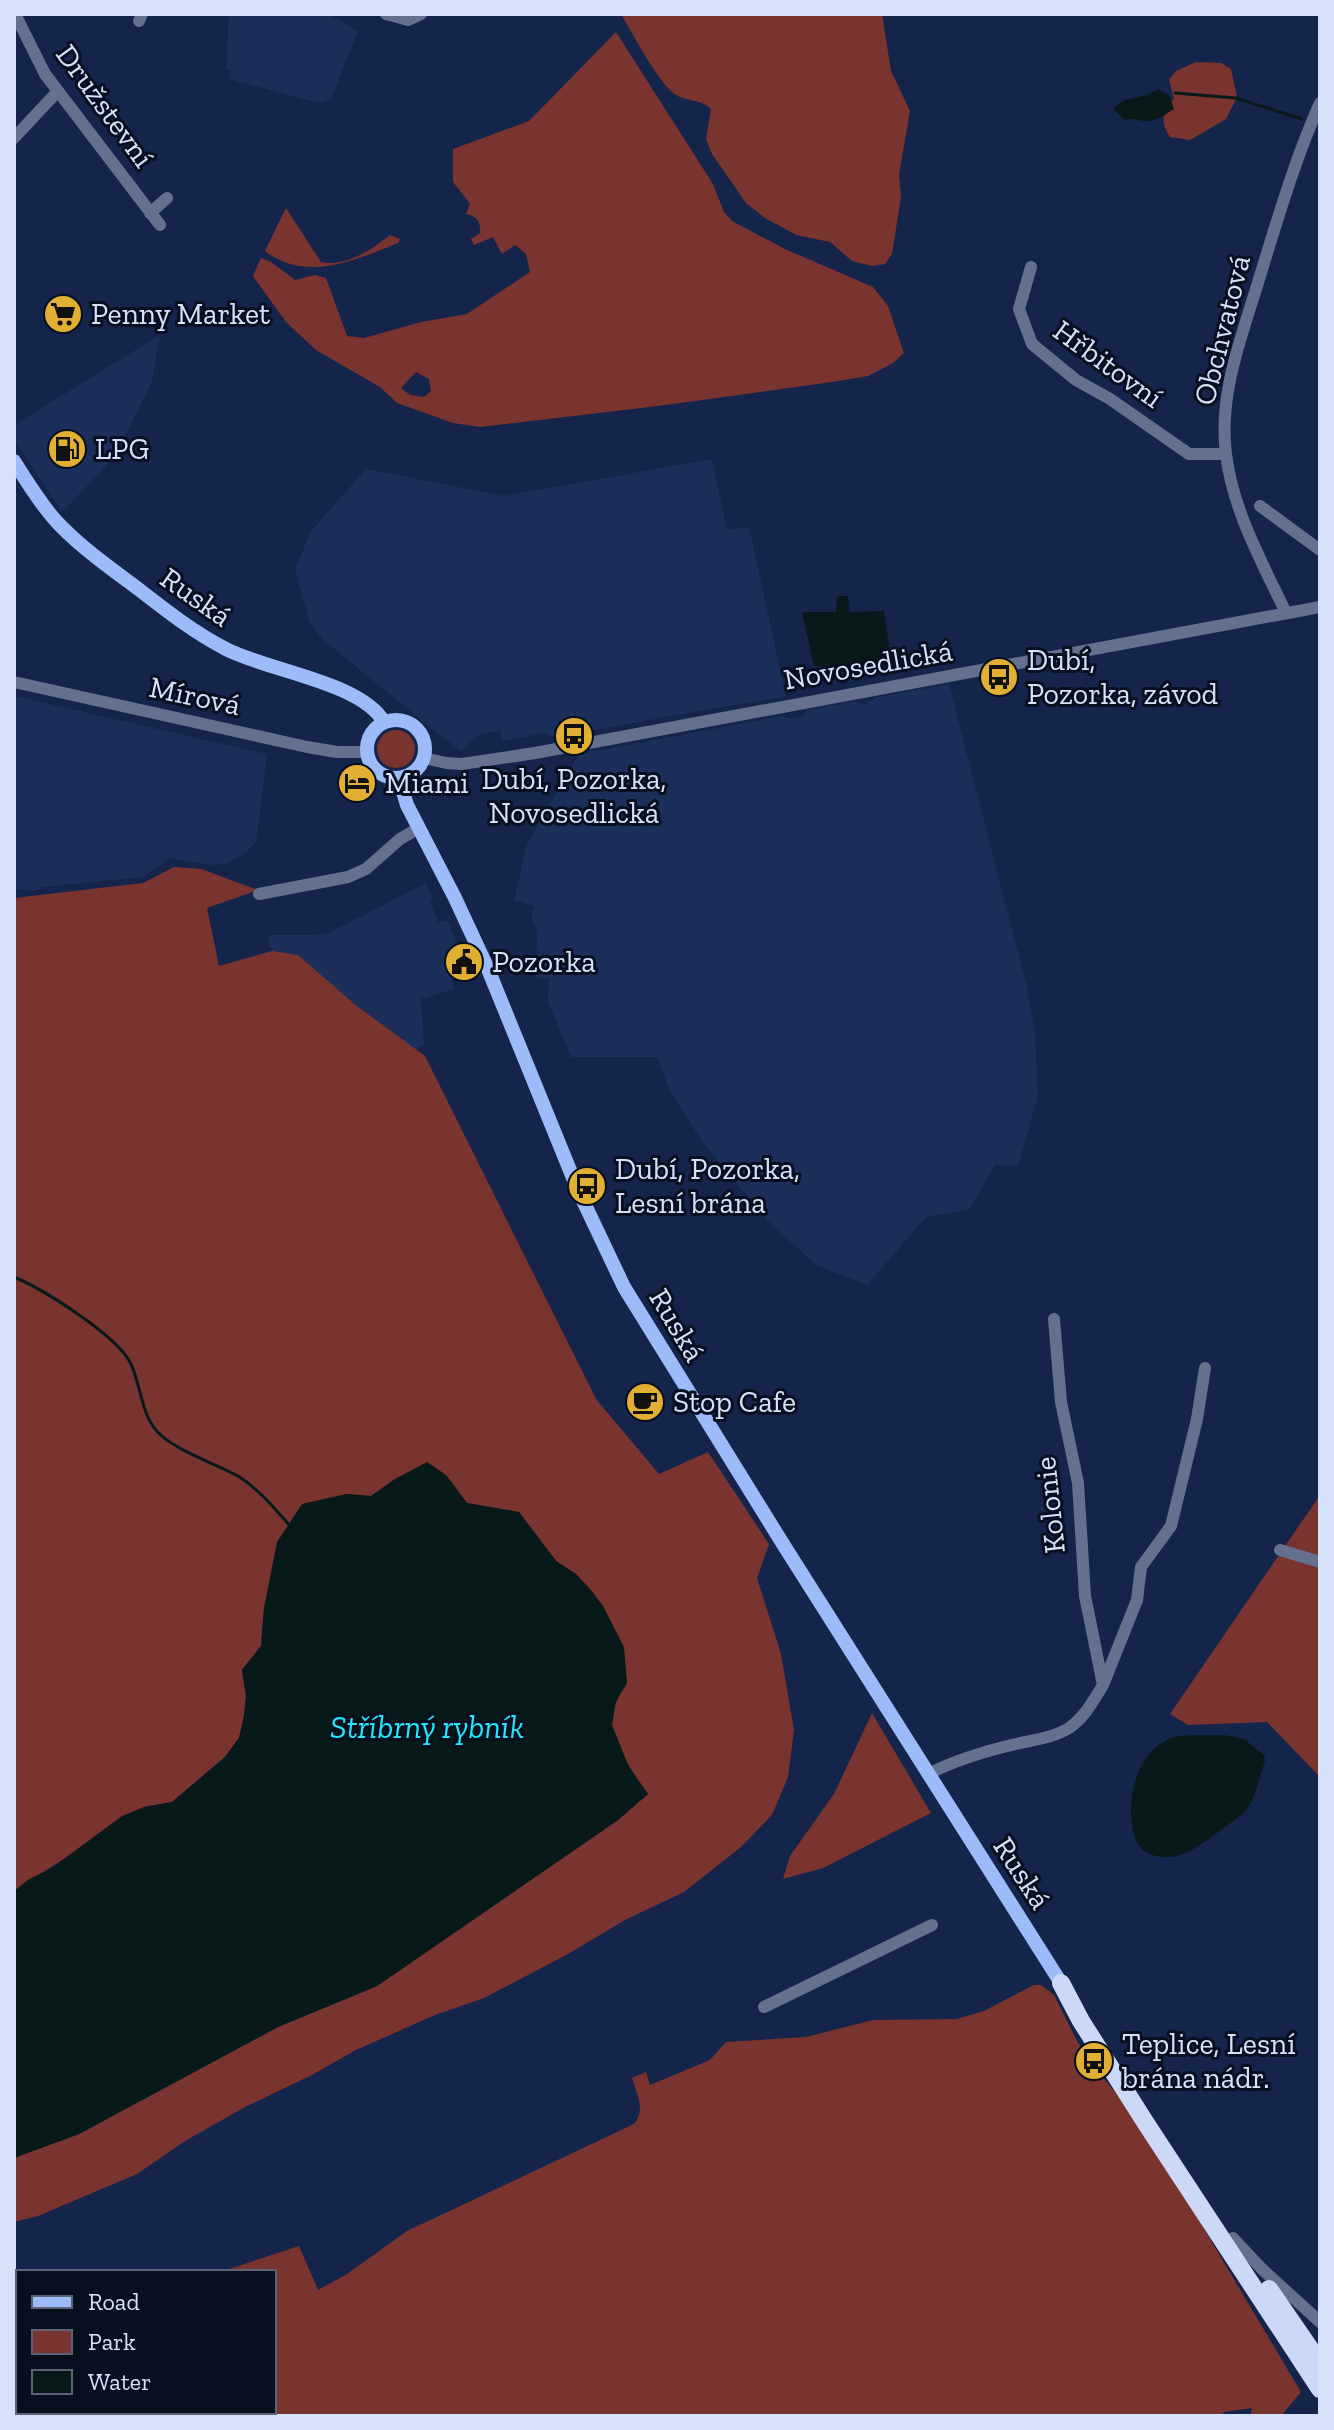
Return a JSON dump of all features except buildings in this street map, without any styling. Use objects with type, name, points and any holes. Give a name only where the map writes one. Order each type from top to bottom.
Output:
[{"type":"highway","points":[[1061,1983],[1156,2129],[1320,2363]]},
{"type":"highway","points":[[1061,1983],[1081,2021],[1320,2389]]},
{"type":"main road","name":"Ruská","points":[[14,461],[41,501],[69,534],[189,627],[243,658],[353,696],[374,709],[384,722]]},
{"type":"main road","points":[[393,720],[412,724],[424,739],[424,758],[415,772],[399,779],[390,779],[375,770],[366,752],[371,733],[384,722],[393,720]]},
{"type":"main road","name":"Ruská","points":[[399,779],[402,792],[488,969],[564,1158],[618,1277],[1061,1983]]},
{"type":"street","name":"Družstevní","points":[[15,14],[45,74],[160,225]]},
{"type":"street","points":[[386,14],[408,20],[421,14]]},
{"type":"street","points":[[14,138],[58,91]]},
{"type":"street","name":"Obchvatová","points":[[1286,613],[1241,517],[1226,454],[1224,422],[1236,358],[1287,189],[1320,103]]},
{"type":"street","points":[[150,213],[167,198]]},
{"type":"street","name":"Hřbitovní","points":[[1031,267],[1019,309],[1032,344],[1076,380],[1110,399],[1189,454],[1226,454]]},
{"type":"street","points":[[1260,506],[1320,549]]},
{"type":"street","name":"Novosedlická","points":[[424,758],[456,764],[520,755],[1320,607]]},
{"type":"street","name":"Mírová","points":[[14,682],[307,747],[337,752],[366,752]]},
{"type":"street","points":[[259,894],[348,877],[366,869],[400,839],[419,828]]},
{"type":"street","name":"Kolonie","points":[[1054,1319],[1061,1402],[1078,1483],[1085,1596],[1103,1685]]},
{"type":"street","points":[[928,1774],[975,1755],[1051,1736],[1068,1728],[1086,1712],[1103,1685],[1137,1600],[1141,1567],[1171,1526],[1197,1419],[1205,1368]]},
{"type":"street","points":[[1280,1550],[1320,1562]]},
{"type":"street","points":[[764,2007],[932,1925]]},
{"type":"street","points":[[1233,2238],[1320,2322]]},
{"type":"shaded area","points":[[229,14],[328,14],[358,31],[331,99],[319,103],[229,79],[231,70],[226,69]]},
{"type":"shaded area","points":[[160,335],[152,382],[122,442],[102,471],[62,512],[14,439],[14,425]]},
{"type":"shaded area","points":[[712,459],[727,530],[749,527],[786,696],[553,737],[545,733],[502,741],[500,731],[485,733],[478,735],[461,752],[322,639],[309,621],[295,569],[311,531],[366,469],[504,496]]},
{"type":"shaded area","points":[[949,684],[1027,988],[1035,1031],[1038,1096],[1018,1166],[995,1165],[970,1209],[926,1217],[867,1285],[816,1265],[769,1222],[703,1143],[670,1091],[657,1057],[571,1057],[548,1002],[549,979],[536,978],[537,932],[531,918],[534,906],[514,900],[527,844],[579,754],[783,716],[797,718],[807,710],[856,701],[866,705],[874,698]]},
{"type":"shaded area","points":[[14,696],[267,754],[256,842],[244,854],[225,864],[211,865],[170,858],[143,877],[43,887],[36,891],[14,889]]},
{"type":"shaded area","points":[[426,883],[438,922],[447,920],[474,976],[452,980],[454,989],[421,999],[424,1045],[416,1050],[357,1006],[298,955],[272,951],[268,935],[329,933]]},
{"type":"green space","points":[[621,14],[882,14],[891,71],[910,111],[899,175],[901,197],[892,254],[885,264],[872,266],[852,261],[830,242],[796,235],[746,203],[712,154],[706,139],[711,109],[671,91]]},
{"type":"green space","points":[[616,32],[713,184],[724,212],[732,221],[785,249],[873,287],[888,306],[904,353],[893,363],[868,376],[480,427],[453,423],[397,403],[380,387],[316,350],[286,322],[253,276],[261,258],[295,280],[315,275],[326,278],[347,336],[364,338],[421,322],[467,314],[530,272],[526,254],[515,245],[502,254],[493,237],[474,245],[471,239],[480,233],[480,226],[476,218],[466,214],[470,204],[453,182],[453,149],[529,121]],"holes":[[[416,372],[429,379],[431,391],[424,397],[410,395],[401,388]]]},
{"type":"green space","points":[[1196,62],[1221,63],[1231,69],[1237,97],[1226,119],[1190,140],[1170,137],[1164,122],[1167,108],[1174,99],[1169,80],[1176,71]]},
{"type":"green space","points":[[286,208],[321,262],[349,260],[390,235],[400,239],[398,243],[348,261],[314,267],[297,266],[265,251]]},
{"type":"green space","points":[[396,730],[409,736],[415,749],[409,762],[396,768],[383,762],[377,749],[383,736]]},
{"type":"green space","points":[[174,867],[201,869],[258,890],[207,908],[219,966],[272,951],[298,955],[357,1006],[425,1056],[596,1399],[659,1474],[708,1452],[769,1544],[757,1578],[781,1654],[794,1730],[788,1777],[772,1815],[741,1847],[684,1892],[625,1920],[484,1998],[435,2015],[356,2050],[247,2106],[185,2141],[137,2174],[38,2216],[14,2222],[14,2158],[79,2134],[278,2027],[377,1986],[618,1820],[648,1794],[617,1742],[612,1725],[614,1708],[627,1683],[603,1606],[576,1574],[556,1561],[519,1512],[467,1503],[446,1475],[395,1479],[371,1496],[346,1494],[264,1608],[261,1646],[242,1670],[246,1696],[239,1738],[225,1757],[172,1802],[144,1807],[14,1891],[14,898],[143,883]]},
{"type":"green space","points":[[1320,1495],[1318,1775],[1267,1722],[1188,1725],[1170,1714]]},
{"type":"green space","points":[[872,1713],[931,1813],[823,1868],[783,1879],[790,1856],[834,1794]]},
{"type":"green space","points":[[1034,1985],[1041,1985],[1054,1995],[1077,2041],[1117,2094],[1191,2207],[1301,2392],[1281,2416],[1250,2416],[1252,2408],[1224,2412],[1221,2416],[14,2416],[14,2309],[16,2414],[276,2414],[276,2270],[226,2270],[299,2246],[318,2290],[347,2274],[407,2231],[634,2124],[640,2108],[632,2078],[646,2072],[650,2085],[710,2060],[726,2042],[806,2037],[873,2020],[957,2019],[984,2011]]},
{"type":"water","points":[[1158,89],[1169,95],[1174,109],[1158,119],[1125,120],[1113,109],[1124,100]]},
{"type":"water","points":[[837,596],[848,596],[850,612],[884,611],[892,666],[814,666],[802,612],[836,612]]},
{"type":"water","name":"Stříbrný rybník","points":[[427,1462],[446,1475],[467,1503],[519,1512],[556,1561],[576,1574],[603,1606],[624,1647],[627,1683],[616,1701],[612,1725],[629,1767],[648,1794],[618,1820],[377,1986],[278,2027],[79,2134],[14,2158],[14,1891],[53,1867],[122,1816],[144,1807],[172,1802],[225,1757],[239,1738],[246,1696],[242,1670],[261,1646],[264,1608],[277,1542],[302,1504],[346,1494],[371,1496]]},
{"type":"water","points":[[1224,1735],[1244,1739],[1264,1755],[1257,1788],[1248,1807],[1207,1841],[1187,1852],[1165,1857],[1143,1850],[1135,1837],[1131,1810],[1134,1784],[1145,1760],[1163,1742],[1175,1737]]},
{"type":"waterway","points":[[1175,93],[1236,98],[1302,119]]},
{"type":"waterway","points":[[14,1277],[78,1314],[111,1340],[131,1364],[150,1421],[162,1436],[246,1481],[291,1527]]},
{"type":"place","name":"Penny Market","points":[[63,314]]},
{"type":"place","name":"LPG","points":[[67,449]]},
{"type":"place","name":"Dubí, Pozorka, závod","points":[[999,677]]},
{"type":"place","name":"Dubí, Pozorka, Novosedlická","points":[[574,736]]},
{"type":"place","name":"Miami","points":[[357,783]]},
{"type":"place","name":"Pozorka","points":[[464,962]]},
{"type":"place","name":"Dubí, Pozorka, Lesní brána","points":[[587,1186]]},
{"type":"place","name":"Stop Cafe","points":[[645,1402]]},
{"type":"place","name":"Teplice, Lesní brána nádr.","points":[[1094,2061]]}]
